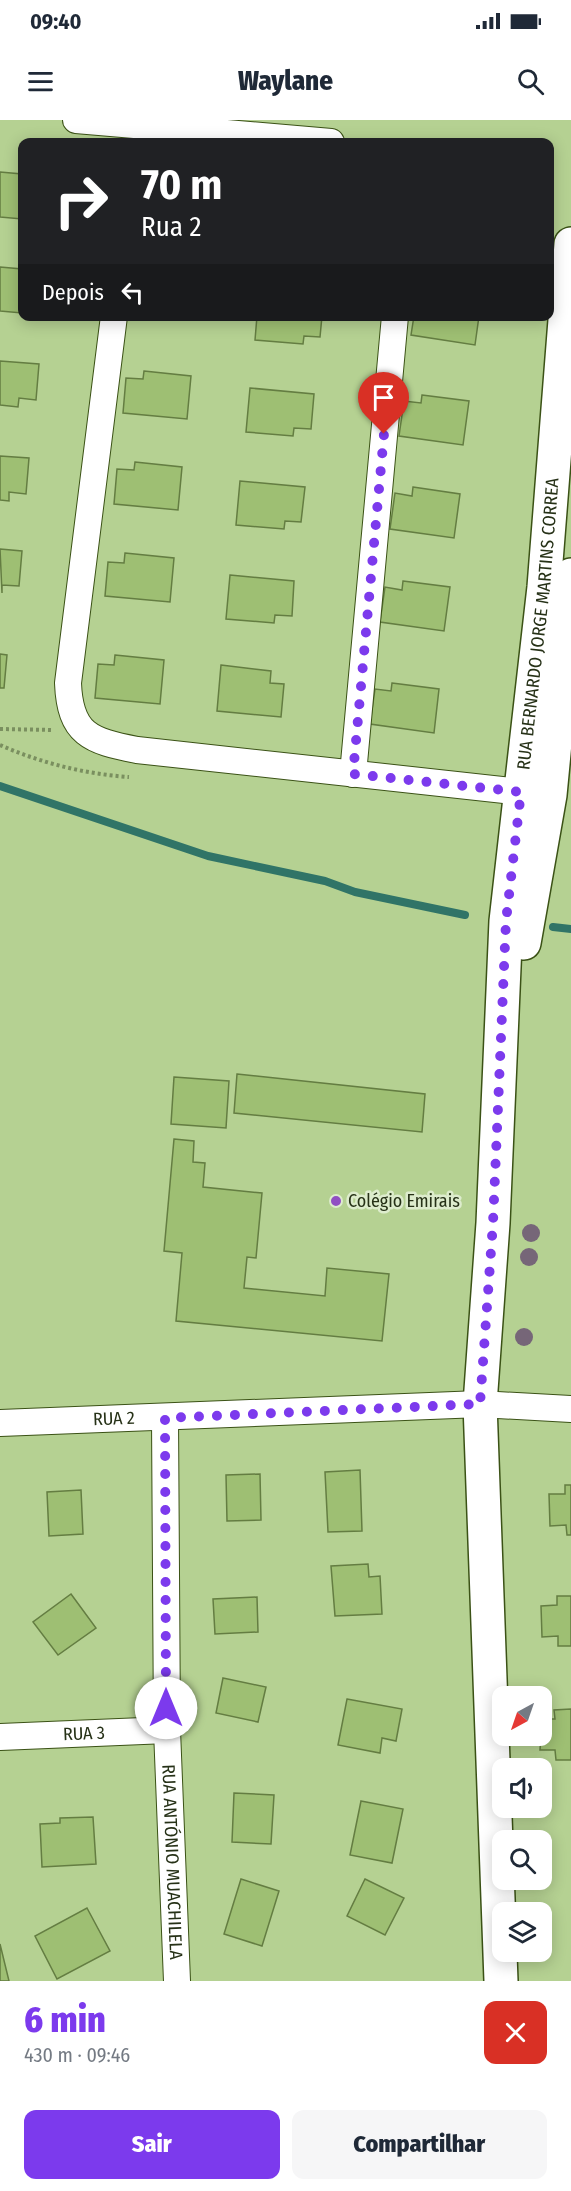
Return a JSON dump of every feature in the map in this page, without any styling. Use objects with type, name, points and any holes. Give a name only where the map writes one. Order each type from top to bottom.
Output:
[{"type":"street","points":[[76,120],[136,134],[234,138]]},
{"type":"street","name":"RUA BERNARDO JORGE MARTINS CORREA","points":[[536,794],[548,554],[571,244]]},
{"type":"street","points":[[113,321],[68,683],[69,709],[76,725],[94,738],[137,750],[536,794]]},
{"type":"street","points":[[353,774],[395,321]]},
{"type":"street","name":"RUA BERNARDO JORGE MARTINS CORREA","points":[[501,1981],[480,1404],[501,1075],[536,794],[571,575]]},
{"type":"street","name":"RUA 2","points":[[0,1423],[480,1404],[571,1408]]},
{"type":"street","name":"RUA ANTÓNIO MUACHILELA","points":[[165,1418],[167,1730],[177,1981]]},
{"type":"street","name":"RUA 3","points":[[0,1737],[167,1730]]},
{"type":"path","points":[[0,729],[53,730],[76,725]]},
{"type":"building","points":[[0,172],[18,174],[18,219],[0,217]]},
{"type":"building","points":[[0,267],[18,269],[18,313],[0,311]]},
{"type":"building","points":[[257,321],[322,321],[320,337],[304,336],[303,344],[255,340]]},
{"type":"building","points":[[413,321],[478,321],[475,345],[411,335]]},
{"type":"building","points":[[0,361],[39,364],[36,400],[19,398],[18,407],[0,405]]},
{"type":"building","points":[[144,371],[191,376],[187,419],[123,413],[126,378],[143,379]]},
{"type":"building","points":[[250,388],[314,394],[311,429],[294,428],[293,436],[246,432]]},
{"type":"building","points":[[422,395],[469,401],[463,445],[399,436],[404,401],[421,403]]},
{"type":"building","points":[[0,456],[29,458],[26,494],[9,492],[9,501],[0,500]]},
{"type":"building","points":[[135,462],[182,467],[178,510],[114,504],[117,469],[134,470]]},
{"type":"building","points":[[240,481],[305,487],[301,522],[285,521],[284,529],[236,525]]},
{"type":"building","points":[[413,487],[460,494],[454,538],[390,529],[395,493],[412,496]]},
{"type":"building","points":[[0,549],[22,551],[19,586],[2,585],[2,593]]},
{"type":"building","points":[[125,553],[174,558],[170,602],[105,596],[108,562],[124,563]]},
{"type":"building","points":[[230,575],[294,581],[292,616],[275,615],[274,623],[226,619]]},
{"type":"building","points":[[403,581],[450,587],[444,631],[380,622],[385,587],[402,590]]},
{"type":"building","points":[[0,654],[7,655],[4,688],[0,688]]},
{"type":"building","points":[[115,655],[164,660],[160,704],[95,698],[98,664],[114,665]]},
{"type":"building","points":[[221,665],[271,671],[270,683],[284,684],[281,717],[217,711]]},
{"type":"building","points":[[392,683],[439,689],[434,733],[370,724],[375,689],[391,691]]},
{"type":"building","points":[[237,1074],[425,1094],[422,1132],[234,1113]]},
{"type":"building","points":[[174,1077],[229,1081],[226,1128],[171,1124]]},
{"type":"building","points":[[174,1139],[194,1141],[193,1162],[205,1163],[203,1187],[262,1193],[256,1258],[247,1257],[244,1288],[325,1296],[327,1268],[389,1274],[382,1341],[176,1321],[182,1253],[164,1251]]},
{"type":"building","points":[[360,1470],[362,1531],[328,1532],[325,1472]]},
{"type":"building","points":[[260,1474],[261,1520],[227,1521],[226,1475]]},
{"type":"building","points":[[565,1485],[571,1485],[571,1535],[567,1535],[566,1525],[550,1526],[549,1494],[565,1494]]},
{"type":"building","points":[[81,1490],[83,1534],[49,1536],[47,1492]]},
{"type":"building","points":[[368,1564],[369,1577],[380,1576],[382,1614],[335,1616],[331,1566]]},
{"type":"building","points":[[71,1594],[96,1628],[58,1655],[33,1622]]},
{"type":"building","points":[[557,1596],[571,1596],[571,1646],[558,1646],[558,1636],[542,1637],[541,1606],[557,1605]]},
{"type":"building","points":[[257,1597],[258,1632],[215,1634],[213,1599]]},
{"type":"building","points":[[223,1678],[266,1687],[258,1722],[216,1713]]},
{"type":"building","points":[[347,1699],[402,1709],[396,1741],[382,1738],[380,1753],[338,1745]]},
{"type":"building","points":[[571,1709],[571,1760],[556,1760],[555,1750],[540,1750],[540,1746],[552,1746],[554,1710]]},
{"type":"building","points":[[234,1793],[274,1795],[271,1844],[232,1842]]},
{"type":"building","points":[[361,1801],[403,1809],[392,1863],[350,1855]]},
{"type":"building","points":[[93,1817],[96,1864],[42,1867],[40,1824],[60,1823],[60,1818]]},
{"type":"building","points":[[241,1879],[279,1891],[262,1946],[224,1934]]},
{"type":"building","points":[[365,1879],[404,1898],[385,1935],[347,1916]]},
{"type":"building","points":[[87,1908],[110,1951],[57,1979],[35,1936]]},
{"type":"building","points":[[0,1944],[9,1981],[0,1981]]},
{"type":"waterway","points":[[0,786],[208,856],[325,881],[355,892],[465,915]]},
{"type":"waterway","points":[[553,927],[571,929]]},
{"type":"place","name":"Colégio Emirais","points":[[336,1201]]},
{"type":"route","points":[[166,1708],[165,1418],[324,1409],[480,1404],[501,1075],[506,921],[521,792],[353,774],[384,434]]}]
